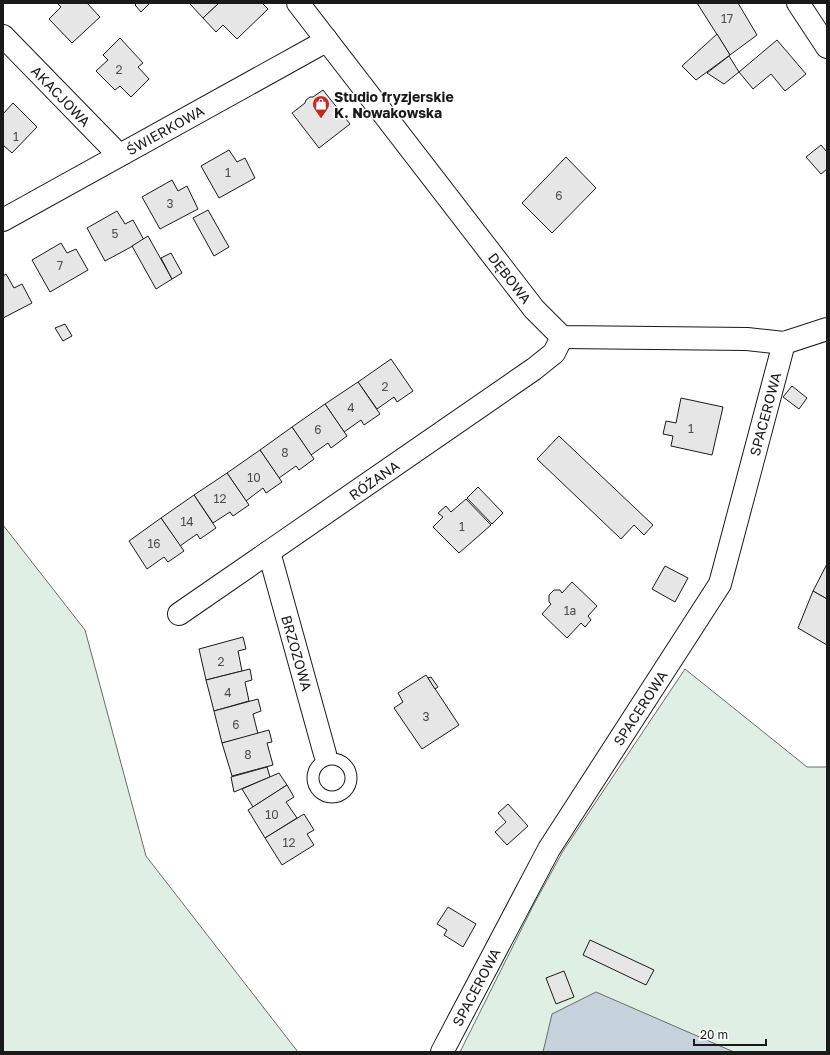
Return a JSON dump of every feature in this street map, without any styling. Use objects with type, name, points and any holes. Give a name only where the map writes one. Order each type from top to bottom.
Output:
[{"type":"street","name":"DĘBOWA","points":[[298,3],[534,309],[562,337]]},
{"type":"street","points":[[798,3],[827,47]]},
{"type":"street","name":"AKACJOWA","points":[[3,36],[120,155]]},
{"type":"street","name":"ŚWIERKOWA","points":[[3,220],[317,46],[326,39]]},
{"type":"street","points":[[562,337],[747,339],[784,343],[827,329]]},
{"type":"street","name":"RÓŻANA","points":[[179,614],[534,369],[554,353],[562,337]]},
{"type":"street","name":"SPACEROWA","points":[[442,1052],[549,849],[720,584],[784,343]]},
{"type":"street","name":"BRZOZOWA","points":[[269,552],[326,756]]},
{"type":"green space","points":[[3,525],[85,630],[146,856],[298,1052],[3,1052]]},
{"type":"green space","points":[[685,669],[807,767],[827,767],[827,1052],[460,1052],[534,904],[563,851]]},
{"type":"shaded area","points":[[596,992],[734,1052],[543,1052],[552,1014]]},
{"type":"building","points":[[57,3],[87,3],[100,17],[72,43],[49,19],[61,7]]},
{"type":"building","points":[[137,3],[150,3],[141,12],[135,5]]},
{"type":"building","points":[[219,3],[203,18],[190,4]]},
{"type":"building","points":[[219,3],[262,3],[268,9],[237,39],[223,25],[216,32],[203,18]]},
{"type":"building","points":[[697,3],[738,3],[757,35],[730,55]]},
{"type":"building","points":[[717,34],[730,55],[696,80],[682,66]]},
{"type":"building","points":[[120,38],[143,63],[138,67],[149,79],[131,97],[120,86],[115,90],[96,71],[108,60],[103,55]]},
{"type":"building","points":[[777,40],[806,74],[785,91],[771,74],[753,89],[739,72]]},
{"type":"building","points":[[729,56],[739,72],[724,84],[707,73]]},
{"type":"building","name":"Studio fryzjerskie K. Nowakowska","points":[[323,90],[350,124],[319,148],[292,113],[310,97],[313,97]]},
{"type":"building","points":[[13,103],[37,127],[12,153],[3,145],[3,114]]},
{"type":"building","points":[[821,145],[827,152],[827,169],[821,174],[806,157]]},
{"type":"building","points":[[229,150],[237,162],[245,158],[255,178],[219,198],[201,166]]},
{"type":"building","points":[[566,157],[596,188],[552,233],[522,203]]},
{"type":"building","points":[[172,180],[178,191],[187,186],[198,209],[160,229],[142,197]]},
{"type":"building","points":[[208,210],[229,247],[214,256],[193,218]]},
{"type":"building","points":[[117,211],[125,224],[133,220],[144,240],[105,261],[87,228]]},
{"type":"building","points":[[148,236],[172,279],[156,289],[132,246]]},
{"type":"building","points":[[61,243],[67,253],[76,249],[88,270],[50,292],[32,260]]},
{"type":"building","points":[[171,253],[182,273],[172,279],[161,258]]},
{"type":"building","points":[[6,274],[14,288],[22,284],[32,303],[3,318],[3,276]]},
{"type":"building","points":[[65,324],[72,336],[63,341],[55,328]]},
{"type":"building","points":[[391,359],[413,391],[397,402],[394,397],[377,409],[358,382]]},
{"type":"building","points":[[358,382],[380,414],[364,425],[361,420],[344,432],[325,404]]},
{"type":"building","points":[[792,386],[807,398],[799,409],[783,397]]},
{"type":"building","points":[[681,398],[723,407],[712,455],[671,446],[673,436],[663,434],[666,421],[676,423]]},
{"type":"building","points":[[325,404],[347,436],[331,448],[328,443],[311,455],[292,427]]},
{"type":"building","points":[[292,427],[314,459],[299,470],[296,466],[279,478],[260,450]]},
{"type":"building","points":[[559,436],[653,525],[644,535],[634,525],[621,539],[537,459]]},
{"type":"building","points":[[260,450],[282,482],[266,493],[263,488],[246,501],[227,473]]},
{"type":"building","points":[[227,473],[249,505],[233,516],[230,512],[213,523],[194,495]]},
{"type":"building","points":[[478,487],[503,513],[492,524],[467,498]]},
{"type":"building","points":[[194,495],[216,528],[200,539],[197,534],[180,546],[161,518]]},
{"type":"building","points":[[466,499],[491,525],[459,553],[433,527],[443,517],[438,513],[446,506],[451,512]]},
{"type":"building","points":[[161,518],[184,551],[168,562],[164,557],[147,569],[129,541]]},
{"type":"building","points":[[827,564],[827,599],[813,591]]},
{"type":"building","points":[[665,566],[688,578],[675,602],[652,589]]},
{"type":"building","points":[[572,582],[597,606],[588,616],[591,620],[585,627],[581,623],[567,638],[542,614],[551,604],[549,602],[549,595],[554,590],[560,590],[562,593]]},
{"type":"building","points":[[813,591],[827,599],[827,645],[798,628]]},
{"type":"building","points":[[243,637],[246,649],[238,651],[242,671],[206,680],[199,649]]},
{"type":"building","points":[[250,669],[252,680],[245,682],[249,701],[214,711],[206,680]]},
{"type":"building","points":[[426,675],[459,725],[422,749],[394,708],[403,702],[398,693]]},
{"type":"building","points":[[431,677],[438,687],[435,689],[428,678]]},
{"type":"building","points":[[258,699],[261,711],[253,714],[258,734],[222,743],[214,711]]},
{"type":"building","points":[[269,730],[272,742],[267,743],[273,765],[232,776],[222,743]]},
{"type":"building","points":[[267,767],[270,777],[234,792],[231,777]]},
{"type":"building","points":[[279,773],[287,785],[253,807],[242,789]]},
{"type":"building","points":[[287,785],[294,797],[286,802],[297,818],[265,838],[248,810]]},
{"type":"building","points":[[508,804],[528,826],[507,845],[495,832],[506,822],[498,813]]},
{"type":"building","points":[[304,814],[314,830],[307,834],[314,845],[282,865],[265,838]]},
{"type":"building","points":[[448,907],[476,924],[463,947],[444,935],[447,930],[437,924]]},
{"type":"building","points":[[590,940],[654,970],[646,985],[583,955]]},
{"type":"building","points":[[564,971],[574,997],[556,1004],[546,978]]},
{"type":"place","name":"Studio fryzjerskie K. Nowakowska","points":[[321,119]]}]
